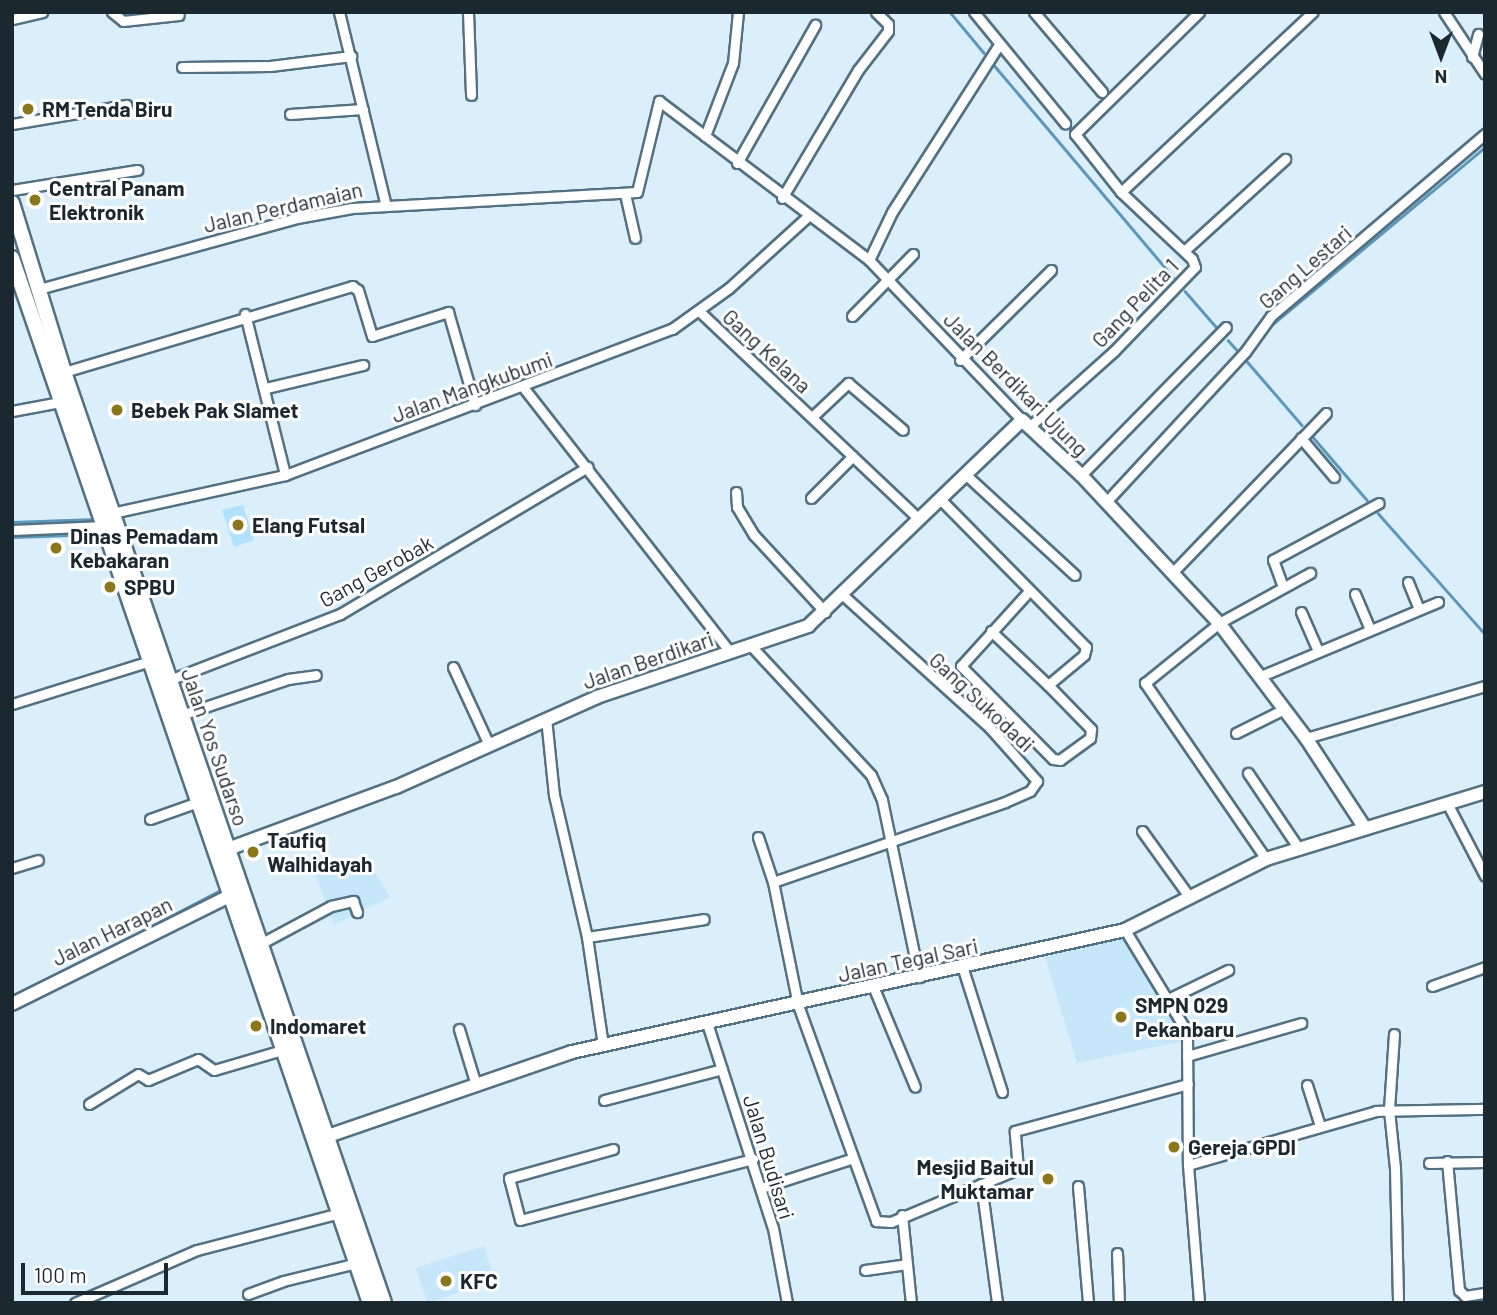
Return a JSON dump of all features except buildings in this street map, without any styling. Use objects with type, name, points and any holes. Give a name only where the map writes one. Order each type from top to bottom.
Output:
[{"type":"main road","name":"Jalan Yos Sudarso","points":[[12,203],[64,372],[181,715],[198,802],[357,1263],[384,1303]]},
{"type":"main road","points":[[13,266],[28,255]]},
{"type":"main road","name":"Jalan Yos Sudarso","points":[[13,266],[150,661],[228,849],[328,1136],[369,1279],[370,1303]]},
{"type":"street","points":[[12,19],[42,12]]},
{"type":"street","points":[[112,12],[123,21],[179,15]]},
{"type":"street","points":[[339,12],[384,202]]},
{"type":"street","points":[[468,12],[471,95]]},
{"type":"street","points":[[705,136],[736,54],[738,12]]},
{"type":"street","points":[[782,198],[858,70],[888,31],[876,12]]},
{"type":"street","points":[[974,12],[1065,123]]},
{"type":"street","points":[[1034,12],[1102,92]]},
{"type":"street","name":"Gang Pelita 1","points":[[1025,424],[1191,273],[1194,263],[1184,251],[1121,192],[1075,134],[1199,12]]},
{"type":"street","points":[[1121,192],[1313,12]]},
{"type":"street","points":[[1444,12],[1485,74]]},
{"type":"street","points":[[737,163],[815,25]]},
{"type":"street","points":[[1472,57],[1478,34]]},
{"type":"street","points":[[869,260],[892,212],[999,45]]},
{"type":"street","points":[[182,66],[270,66],[351,56]]},
{"type":"street","name":"Jalan Berdikari Ujung","points":[[625,194],[642,186],[657,102],[663,102],[782,198],[869,260],[960,360],[1081,475],[1219,624],[1306,738],[1365,828]]},
{"type":"street","points":[[12,124],[126,105]]},
{"type":"street","points":[[290,114],[363,109]]},
{"type":"street","name":"Gang Lestari","points":[[1106,502],[1245,352],[1271,316],[1485,134]]},
{"type":"street","points":[[1184,251],[1285,159]]},
{"type":"street","points":[[12,190],[136,170]]},
{"type":"street","points":[[625,194],[635,238]]},
{"type":"street","name":"Jalan Perdamaian","points":[[39,289],[297,218],[384,202],[625,194]]},
{"type":"street","name":"Jalan Mangkubumi","points":[[112,513],[285,475],[671,329],[699,311],[807,217]]},
{"type":"street","points":[[852,316],[913,254]]},
{"type":"street","points":[[960,360],[1051,270]]},
{"type":"street","points":[[64,372],[245,314],[352,286],[358,290],[372,336],[446,311],[475,405]]},
{"type":"street","name":"Gang Kelana","points":[[699,311],[919,519]]},
{"type":"street","points":[[245,314],[266,388],[285,475]]},
{"type":"street","points":[[1081,475],[1226,327]]},
{"type":"street","points":[[266,388],[363,365]]},
{"type":"street","name":"Gang Kelana","points":[[812,417],[848,383],[903,430]]},
{"type":"street","points":[[523,387],[730,652]]},
{"type":"street","points":[[12,411],[60,402]]},
{"type":"street","points":[[1172,573],[1326,413]]},
{"type":"street","name":"Jalan Berdikari","points":[[228,849],[396,787],[546,718],[730,652],[753,648],[808,626],[965,474],[1025,424]]},
{"type":"street","points":[[1301,438],[1334,477]]},
{"type":"street","points":[[811,498],[853,456]]},
{"type":"street","name":"Gang Gerobak","points":[[169,680],[340,614],[588,467]]},
{"type":"street","points":[[965,474],[1075,575]]},
{"type":"street","points":[[736,492],[737,507],[754,535],[825,612]]},
{"type":"street","points":[[940,499],[1087,650],[1048,685]]},
{"type":"street","points":[[1283,587],[1273,560],[1379,503]]},
{"type":"street","points":[[12,530],[104,526]]},
{"type":"street","points":[[1266,859],[1145,683],[1219,624],[1310,573]]},
{"type":"street","points":[[1408,582],[1419,610]]},
{"type":"street","points":[[991,631],[1091,729],[1090,738],[1060,761],[1053,759],[961,666],[991,631],[1028,592]]},
{"type":"street","points":[[1355,594],[1370,629]]},
{"type":"street","name":"Gang Sukodadi","points":[[843,595],[990,728],[1037,781],[1030,791],[1005,802],[888,839]]},
{"type":"street","points":[[1261,676],[1438,601]]},
{"type":"street","points":[[1301,612],[1318,650]]},
{"type":"street","points":[[753,648],[871,775],[882,800],[888,839],[905,898],[919,977]]},
{"type":"street","points":[[12,704],[150,661]]},
{"type":"street","points":[[453,667],[489,745]]},
{"type":"street","points":[[181,715],[288,680],[316,675]]},
{"type":"street","points":[[1306,738],[1485,686]]},
{"type":"street","points":[[1236,733],[1282,710]]},
{"type":"street","points":[[546,718],[554,795],[587,937],[603,1045]]},
{"type":"street","points":[[1248,773],[1299,849]]},
{"type":"street","name":"Jalan Tegal Sari","points":[[328,1136],[603,1045],[963,969],[1125,930],[1188,895],[1266,859],[1485,792]]},
{"type":"street","points":[[150,819],[198,802]]},
{"type":"street","points":[[1447,803],[1485,876]]},
{"type":"street","points":[[1142,831],[1188,895]]},
{"type":"street","points":[[758,837],[773,881],[798,1005],[872,1217],[883,1223],[1018,1169],[1015,1130],[1188,1084]]},
{"type":"street","points":[[773,881],[888,839]]},
{"type":"street","points":[[12,868],[38,860]]},
{"type":"street","name":"Jalan Harapan","points":[[12,1003],[230,895]]},
{"type":"street","points":[[260,944],[339,904],[353,901],[356,912]]},
{"type":"street","points":[[587,937],[704,919]]},
{"type":"street","points":[[1125,930],[1186,1030],[1188,1165],[1199,1303]]},
{"type":"street","points":[[1432,986],[1485,967]]},
{"type":"street","points":[[963,969],[1002,1092]]},
{"type":"street","points":[[1168,999],[1228,970]]},
{"type":"street","points":[[873,986],[915,1087]]},
{"type":"street","name":"Jalan Budisari","points":[[707,1023],[753,1159],[787,1303]]},
{"type":"street","points":[[1187,1056],[1301,1023]]},
{"type":"street","points":[[459,1029],[476,1085]]},
{"type":"street","points":[[1394,1034],[1389,1110],[1395,1168],[1398,1303]]},
{"type":"street","points":[[89,1104],[138,1074],[148,1080],[198,1059],[214,1070],[282,1050]]},
{"type":"street","points":[[604,1100],[722,1069]]},
{"type":"street","points":[[1307,1085],[1320,1126]]},
{"type":"street","points":[[1188,1165],[1320,1126],[1389,1110],[1485,1109]]},
{"type":"street","points":[[613,1149],[509,1178],[520,1220],[753,1159]]},
{"type":"street","points":[[761,1188],[851,1159]]},
{"type":"street","points":[[1447,1161],[1459,1290],[1465,1296],[1485,1293]]},
{"type":"street","points":[[1429,1163],[1485,1162]]},
{"type":"street","points":[[981,1184],[998,1303]]},
{"type":"street","points":[[1079,1186],[1088,1303]]},
{"type":"street","points":[[75,1303],[197,1250],[340,1213]]},
{"type":"street","points":[[902,1215],[911,1303]]},
{"type":"street","points":[[1117,1253],[1119,1303]]},
{"type":"street","points":[[248,1294],[282,1280],[357,1263]]},
{"type":"street","points":[[865,1270],[907,1264]]},
{"type":"shaded area","name":"Elang Futsal","points":[[243,505],[254,540],[234,547],[222,510]]},
{"type":"shaded area","points":[[366,858],[390,897],[334,925],[313,869]]},
{"type":"shaded area","name":"SMPN 029 Pekanbaru","points":[[1130,936],[1193,1039],[1077,1063],[1045,957]]},
{"type":"shaded area","points":[[484,1246],[495,1281],[427,1303],[416,1268]]},
{"type":"waterway","points":[[950,12],[984,53]]},
{"type":"waterway","points":[[994,65],[1175,279]]},
{"type":"waterway","points":[[1246,360],[1268,328],[1485,147]]},
{"type":"waterway","points":[[1185,291],[1217,328]]},
{"type":"waterway","points":[[1228,340],[1238,351]]},
{"type":"waterway","points":[[1245,359],[1302,425]]},
{"type":"waterway","points":[[1313,437],[1367,500]]},
{"type":"waterway","points":[[1378,513],[1485,634]]},
{"type":"waterway","points":[[12,522],[96,519]]},
{"type":"waterway","points":[[12,537],[100,534]]},
{"type":"waterway","points":[[67,970],[219,891]]},
{"type":"place","name":"RM Tenda Biru","points":[[28,109]]},
{"type":"place","name":"Central Panam Elektronik","points":[[35,200]]},
{"type":"place","name":"Bebek Pak Slamet","points":[[117,410]]},
{"type":"place","name":"Elang Futsal","points":[[238,525]]},
{"type":"place","name":"Dinas Pemadam Kebakaran","points":[[56,548]]},
{"type":"place","name":"SPBU","points":[[110,587]]},
{"type":"place","name":"Taufiq Walhidayah","points":[[253,852]]},
{"type":"place","name":"SMPN 029 Pekanbaru","points":[[1121,1017]]},
{"type":"place","name":"Indomaret","points":[[256,1026]]},
{"type":"place","name":"Gereja GPDI","points":[[1174,1147]]},
{"type":"place","name":"Mesjid Baitul Muktamar","points":[[1048,1179]]},
{"type":"place","name":"KFC","points":[[446,1281]]}]
